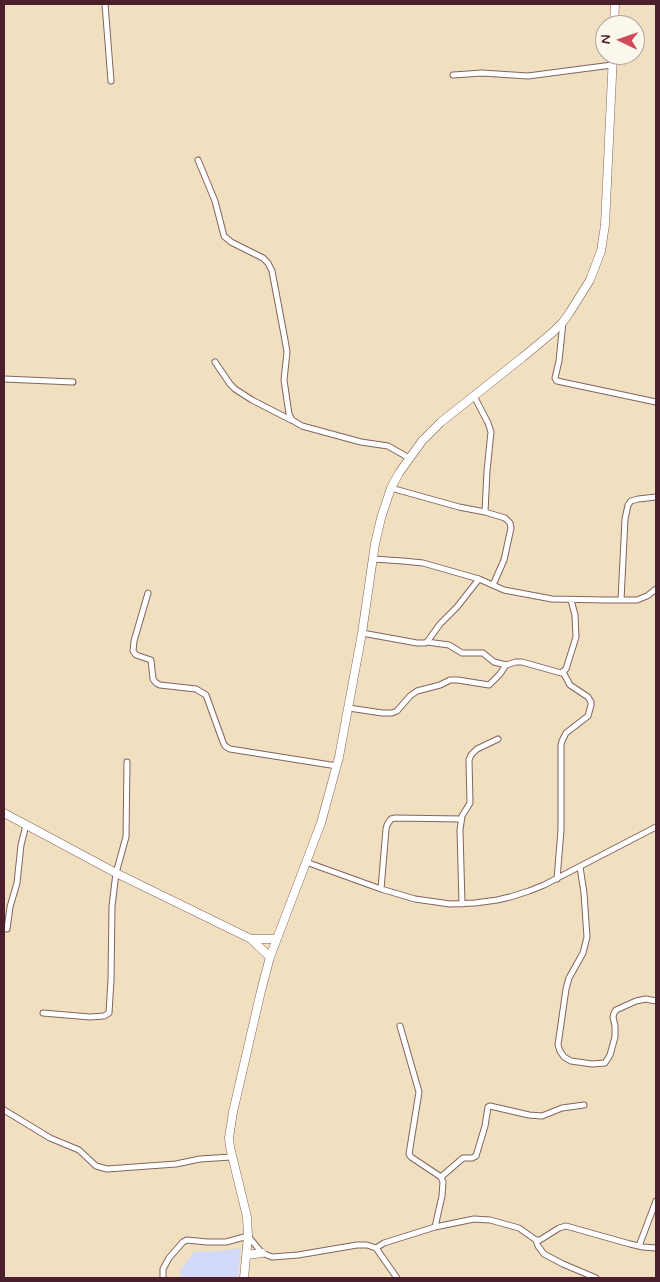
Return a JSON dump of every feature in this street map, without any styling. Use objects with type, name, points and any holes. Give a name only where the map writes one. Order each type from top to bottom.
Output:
[{"type":"street","points":[[106,4],[111,81]]},
{"type":"street","points":[[244,1278],[248,1236],[247,1218],[229,1138],[270,957],[321,822],[337,766],[362,633],[378,526],[391,488],[409,458],[434,428],[523,357],[563,322],[590,280],[603,242],[612,65],[528,76],[482,73],[453,75]]},
{"type":"street","points":[[198,160],[215,201],[224,236],[231,242],[263,258],[272,271],[287,352],[284,380],[289,414],[292,420]]},
{"type":"street","points":[[563,322],[559,361],[555,378],[557,381],[656,402]]},
{"type":"street","points":[[216,362],[235,389],[302,426],[361,442],[388,446],[409,458]]},
{"type":"street","points":[[4,379],[73,382]]},
{"type":"street","points":[[474,396],[491,432],[485,512]]},
{"type":"street","points":[[391,488],[505,518],[510,523],[511,528],[504,560],[493,585]]},
{"type":"street","points":[[621,600],[625,519],[628,505],[638,499],[656,498]]},
{"type":"street","points":[[373,559],[415,562],[479,579],[504,590],[552,599],[637,600],[647,596],[656,589]]},
{"type":"street","points":[[427,642],[479,579]]},
{"type":"street","points":[[148,593],[132,649],[136,655],[151,660],[156,683],[196,690],[206,695],[222,742],[228,748],[243,752],[337,766]]},
{"type":"street","points":[[362,633],[417,643],[427,642],[449,646],[462,653],[483,653],[494,662],[506,665],[522,662],[559,673],[566,669],[576,638],[575,615],[571,600]]},
{"type":"street","points":[[349,708],[392,713],[397,711],[417,691],[440,685],[450,680],[490,685],[506,665]]},
{"type":"street","points":[[557,879],[561,830],[561,745],[566,733],[588,716],[591,705],[588,697],[570,685],[563,672]]},
{"type":"street","points":[[462,904],[459,846],[461,819],[470,803],[469,757],[477,749],[498,739]]},
{"type":"street","points":[[43,1013],[90,1017],[104,1016],[108,1013],[111,980],[112,906],[116,873],[126,837],[127,762]]},
{"type":"street","points":[[4,813],[116,873],[251,939],[270,957]]},
{"type":"street","points":[[382,889],[386,829],[391,820],[395,818],[461,819]]},
{"type":"street","points":[[7,929],[10,907],[17,883],[21,845],[26,825]]},
{"type":"street","points":[[306,862],[382,889],[424,901],[462,904],[487,902],[529,891],[557,879],[656,828]]},
{"type":"street","points":[[580,867],[587,937],[583,953],[569,978],[566,989],[558,1045],[560,1051],[564,1057],[571,1061],[592,1064],[605,1063],[610,1056],[615,1037],[616,1031],[613,1017],[616,1010],[636,1001],[646,999],[656,1001]]},
{"type":"street","points":[[251,939],[276,940]]},
{"type":"street","points":[[400,1026],[419,1092],[409,1154],[441,1177],[443,1182],[435,1227]]},
{"type":"street","points":[[441,1177],[463,1158],[476,1156],[485,1126],[488,1107],[542,1116],[562,1108],[584,1105]]},
{"type":"street","points":[[4,1110],[50,1138],[79,1150],[96,1166],[107,1169],[176,1164],[200,1159],[232,1157]]},
{"type":"street","points":[[639,1246],[656,1201]]},
{"type":"street","points":[[376,1248],[384,1243],[435,1227],[474,1220],[490,1220],[519,1228],[536,1240],[540,1240],[559,1228],[566,1226],[639,1246],[656,1248]]},
{"type":"street","points":[[248,1236],[262,1253],[272,1257],[367,1245],[376,1248],[397,1278]]},
{"type":"street","points":[[162,1278],[163,1269],[169,1258],[187,1240],[226,1242],[248,1236]]},
{"type":"street","points":[[536,1240],[544,1254],[596,1278]]},
{"type":"street","points":[[246,1255],[262,1253]]},
{"type":"shaded area","points":[[241,1248],[238,1278],[182,1278],[179,1272],[194,1252]]}]
